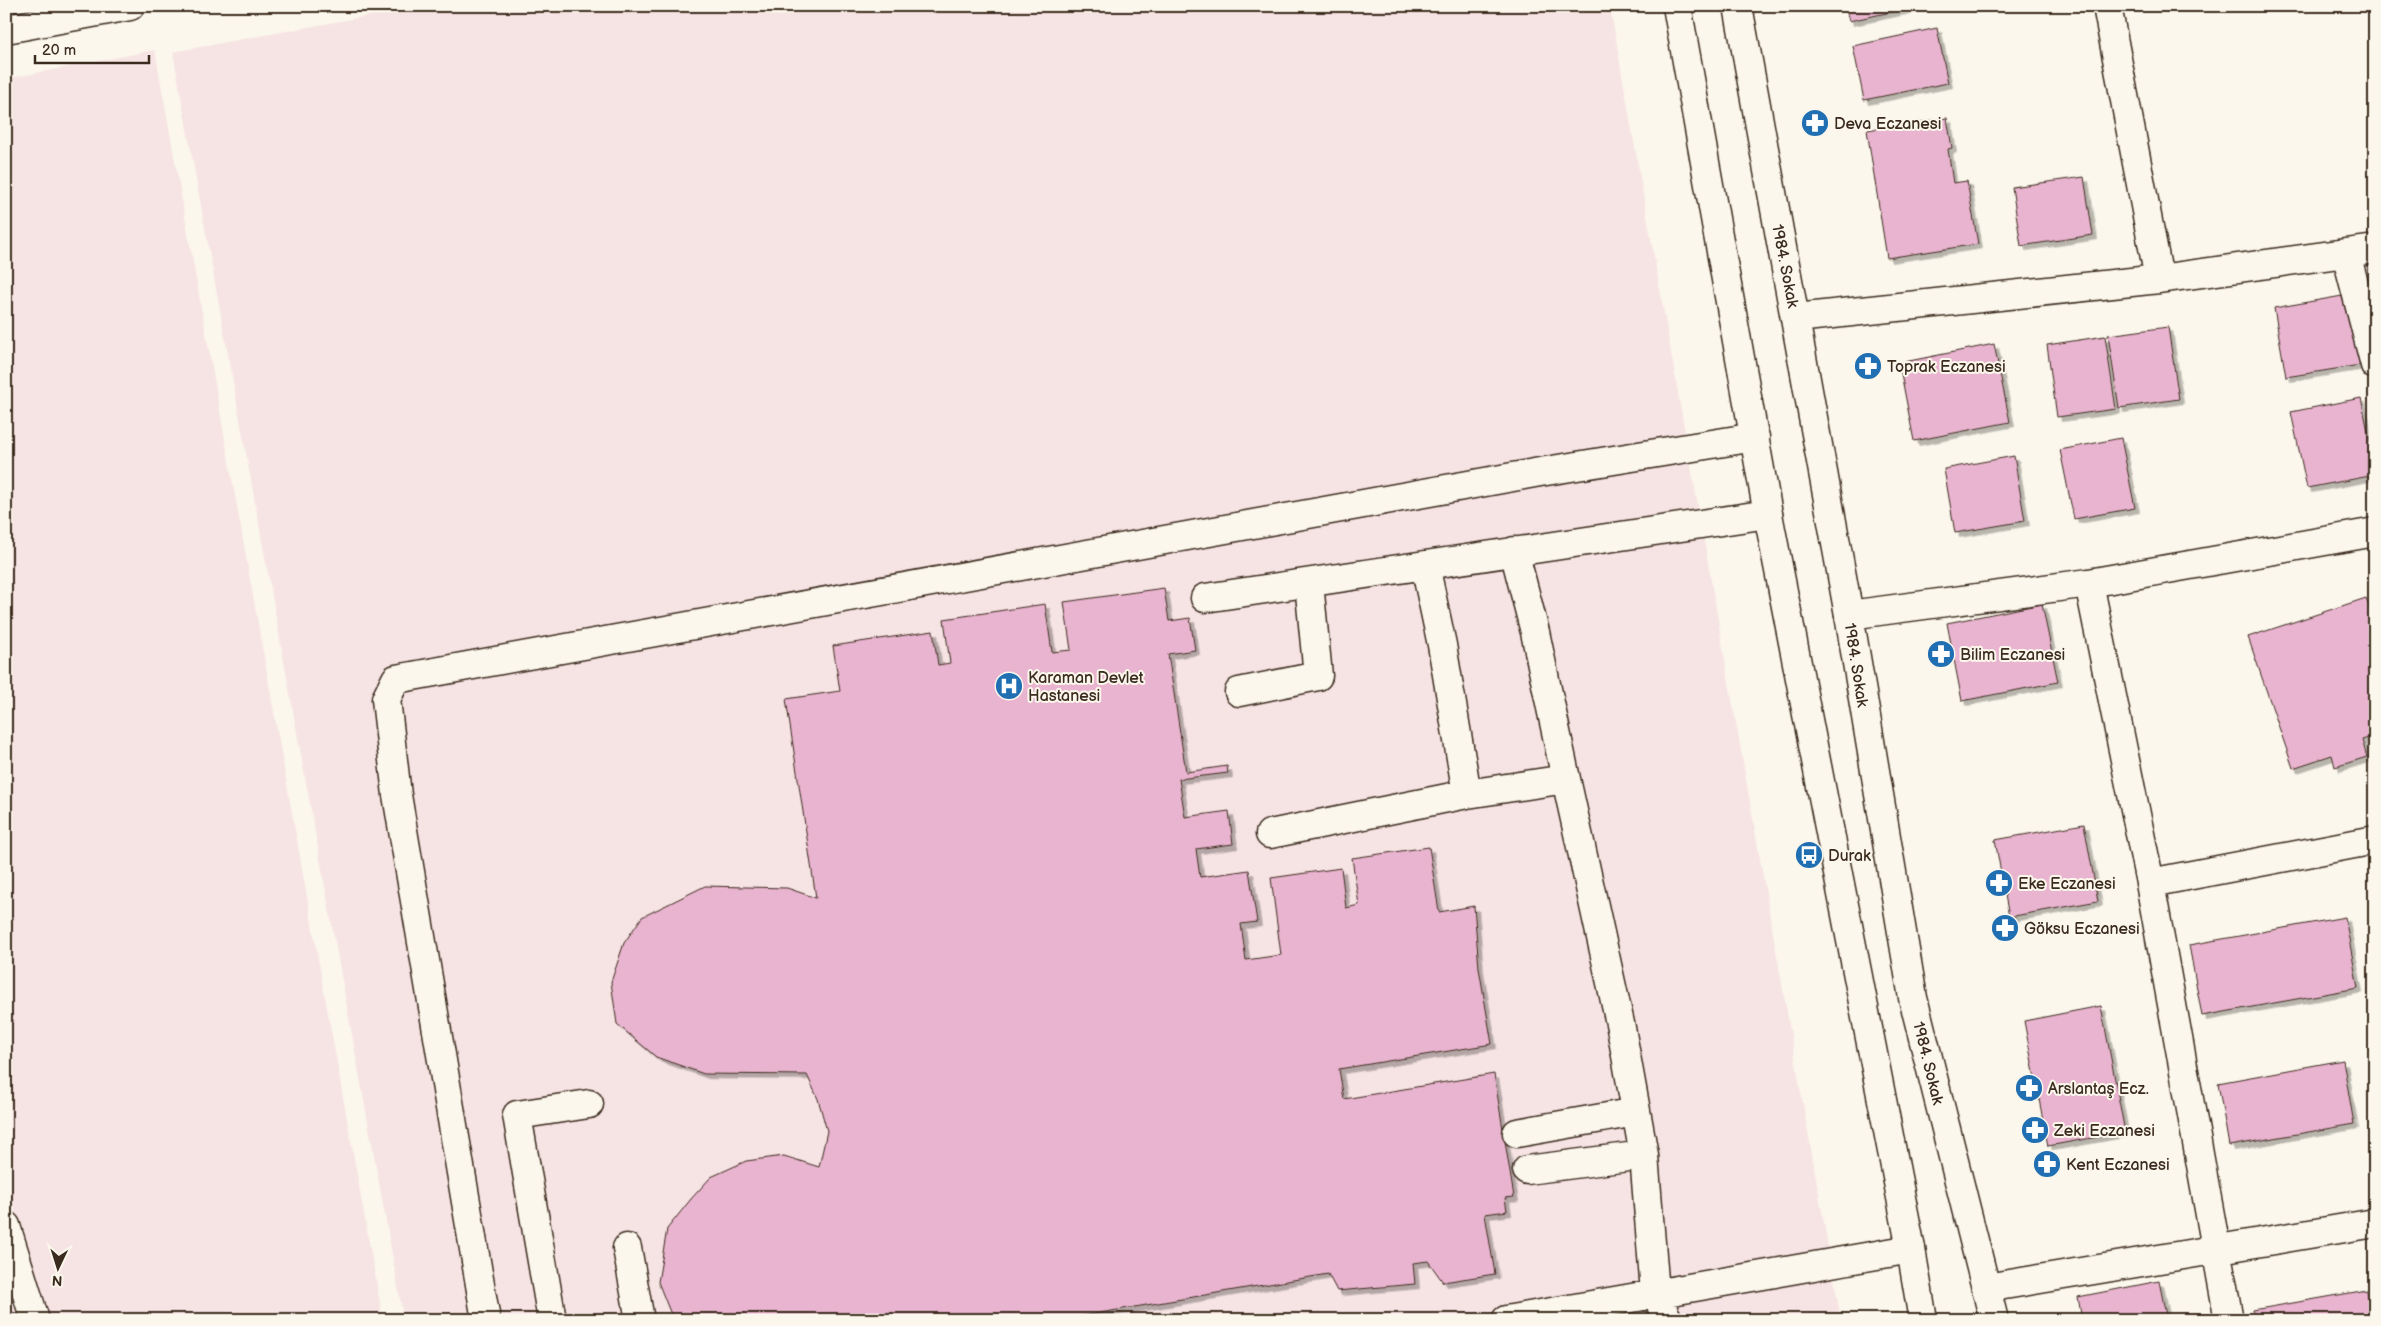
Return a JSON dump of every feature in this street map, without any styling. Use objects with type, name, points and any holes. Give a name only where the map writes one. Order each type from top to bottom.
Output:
[{"type":"street","points":[[6,29],[130,6]]},
{"type":"street","points":[[1677,6],[1768,514],[1912,1249],[1917,1319]]},
{"type":"street","name":"1984. Sokak","points":[[1738,6],[1849,615],[1913,998],[1994,1320]]},
{"type":"street","points":[[2107,6],[2159,280]]},
{"type":"street","points":[[1796,318],[2159,280],[2375,249]]},
{"type":"street","points":[[2346,254],[2375,365]]},
{"type":"street","points":[[486,1320],[397,794],[386,699],[396,678],[1540,472],[1755,437]]},
{"type":"street","points":[[1205,598],[1768,514]]},
{"type":"street","points":[[1849,615],[2089,583],[2375,532]]},
{"type":"street","points":[[1514,551],[1534,632],[1621,1028],[1644,1155],[1655,1293],[1668,1320]]},
{"type":"street","points":[[1425,565],[1442,645],[1467,794]]},
{"type":"street","points":[[1239,692],[1318,676],[1308,583]]},
{"type":"street","points":[[2089,583],[2150,883],[2229,1320]]},
{"type":"street","points":[[1270,834],[1467,794],[1566,779]]},
{"type":"street","points":[[2150,883],[2375,840]]},
{"type":"street","points":[[552,1320],[517,1115],[589,1104]]},
{"type":"street","points":[[1517,1133],[1636,1112]]},
{"type":"street","points":[[1527,1170],[1644,1155]]},
{"type":"street","points":[[1986,1288],[2375,1222]]},
{"type":"street","points":[[6,1226],[35,1320]]},
{"type":"street","points":[[627,1248],[640,1320]]},
{"type":"street","points":[[1506,1320],[1912,1249]]},
{"type":"shaded area","name":"Karaman Devlet Hastanesi","points":[[422,6],[1610,6],[1841,1320],[404,1320],[173,52]]},
{"type":"shaded area","points":[[155,50],[383,1320],[6,1320],[6,79]]},
{"type":"building","points":[[1845,6],[1920,6],[1849,21]]},
{"type":"building","points":[[1937,28],[1948,83],[1864,100],[1853,46]]},
{"type":"building","points":[[1947,118],[1952,148],[1948,149],[1953,183],[1967,181],[1978,244],[1887,258],[1867,130]]},
{"type":"building","points":[[2084,177],[2093,235],[2021,246],[2012,187]]},
{"type":"building","points":[[2348,295],[2360,365],[2286,377],[2274,308]]},
{"type":"building","points":[[2168,327],[2179,399],[2119,408],[2108,335]]},
{"type":"building","points":[[2105,336],[2116,409],[2057,417],[2047,345]]},
{"type":"building","points":[[1994,344],[2010,422],[1914,441],[1899,363]]},
{"type":"building","points":[[2361,398],[2375,465],[2375,475],[2307,488],[2291,412]]},
{"type":"building","points":[[2121,438],[2135,508],[2074,519],[2060,450]]},
{"type":"building","points":[[2014,456],[2025,521],[1955,533],[1944,469]]},
{"type":"building","name":"Karaman Devlet Hastanesi","points":[[1164,588],[1169,621],[1190,618],[1195,650],[1168,654],[1186,772],[1227,766],[1228,773],[1179,779],[1185,817],[1229,811],[1233,844],[1196,849],[1200,877],[1249,870],[1257,922],[1241,924],[1246,960],[1281,955],[1271,878],[1341,868],[1346,908],[1359,905],[1352,858],[1429,847],[1439,912],[1474,906],[1479,968],[1492,1044],[1339,1069],[1344,1099],[1494,1074],[1514,1197],[1505,1198],[1507,1211],[1485,1214],[1495,1274],[1443,1282],[1428,1261],[1413,1263],[1415,1284],[1337,1291],[1328,1274],[1059,1320],[677,1320],[670,1312],[658,1282],[667,1229],[711,1177],[746,1161],[784,1156],[819,1167],[827,1131],[818,1099],[807,1075],[704,1074],[656,1057],[617,1024],[611,982],[624,943],[642,917],[705,886],[787,888],[816,898],[786,699],[840,691],[833,646],[933,631],[938,665],[950,663],[944,619],[1045,604],[1052,652],[1071,650],[1064,602]]},
{"type":"building","points":[[2366,598],[2375,622],[2375,736],[2362,740],[2367,757],[2335,767],[2332,755],[2293,768],[2248,637]]},
{"type":"building","points":[[2042,604],[2058,682],[1962,701],[1947,623]]},
{"type":"building","points":[[2084,824],[2098,901],[2009,917],[1995,840]]},
{"type":"building","points":[[2345,917],[2358,988],[2202,1016],[2189,945]]},
{"type":"building","points":[[2101,1006],[2125,1132],[2048,1146],[2024,1021]]},
{"type":"building","points":[[2343,1060],[2354,1124],[2229,1146],[2218,1083]]},
{"type":"building","points":[[2159,1281],[2167,1320],[2082,1320],[2078,1297]]},
{"type":"building","points":[[2367,1290],[2372,1320],[2255,1320],[2253,1310]]},
{"type":"place","name":"Deva Eczanesi","points":[[1815,123]]},
{"type":"place","name":"Toprak Eczanesi","points":[[1868,366]]},
{"type":"place","name":"Bilim Eczanesi","points":[[1941,654]]},
{"type":"place","name":"Karaman Devlet Hastanesi","points":[[1009,686]]},
{"type":"place","name":"Durak","points":[[1809,855]]},
{"type":"place","name":"Eke Eczanesi","points":[[1999,883]]},
{"type":"place","name":"Göksu Eczanesi","points":[[2005,928]]},
{"type":"place","name":"Arslantaş Ecz.","points":[[2029,1088]]},
{"type":"place","name":"Zeki Eczanesi","points":[[2035,1130]]},
{"type":"place","name":"Kent Eczanesi","points":[[2047,1164]]}]
